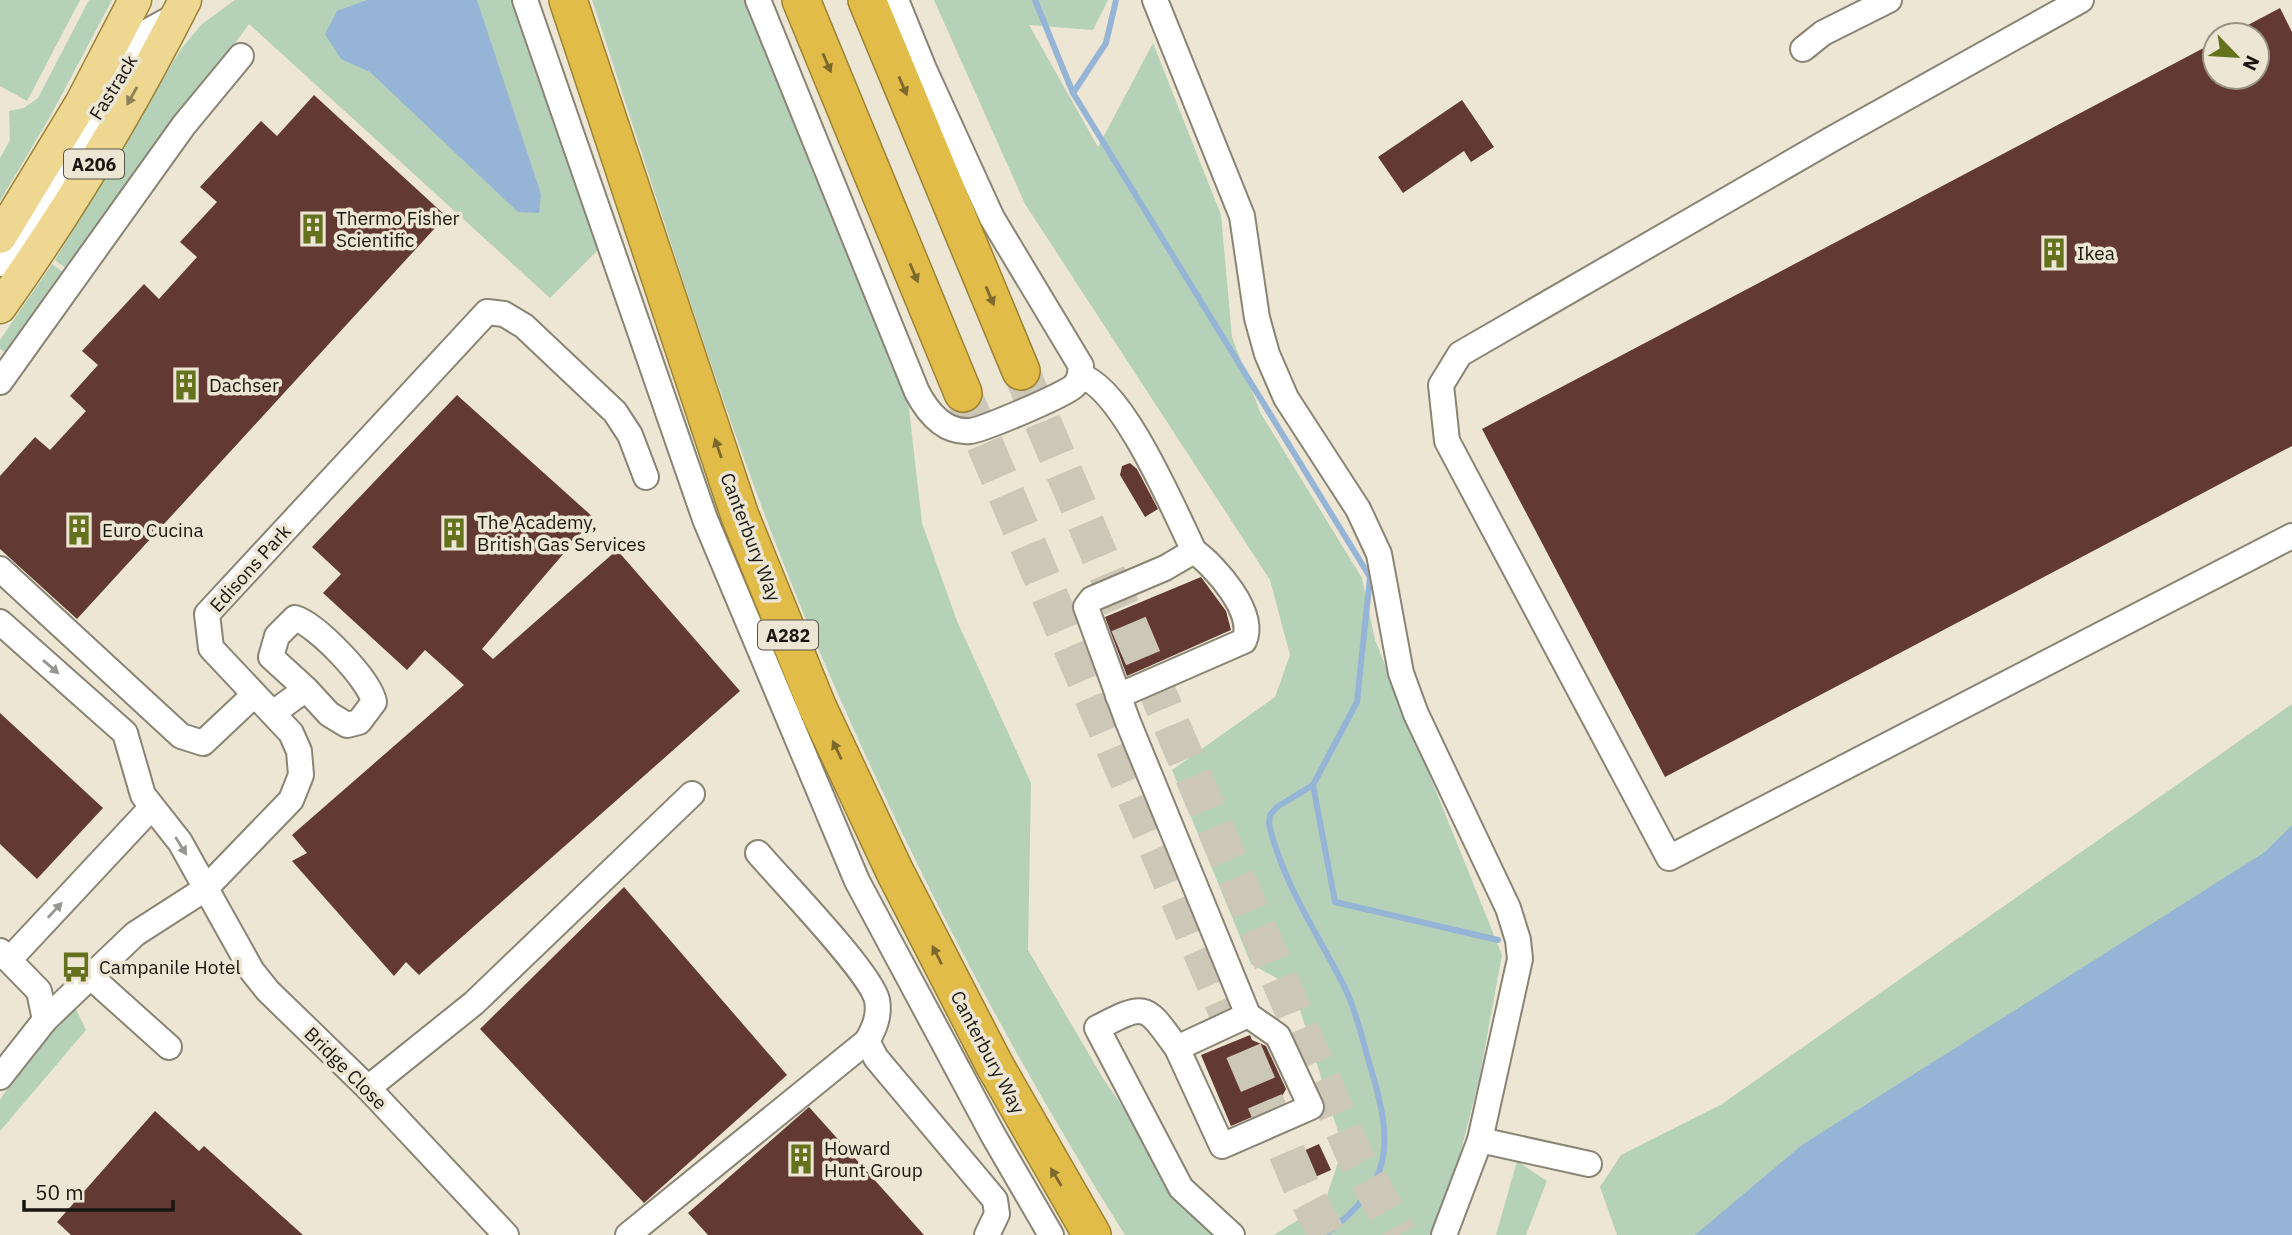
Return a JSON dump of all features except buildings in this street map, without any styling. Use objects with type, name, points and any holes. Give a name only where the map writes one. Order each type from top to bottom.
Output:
[{"type":"highway","name":"Canterbury Way","points":[[568,0],[740,516],[817,706],[894,872],[987,1052],[1092,1235]]},
{"type":"highway","points":[[800,0],[963,393]]},
{"type":"highway","points":[[867,0],[1021,371]]},
{"type":"main road","name":"A206","points":[[0,237],[82,102],[135,0]]},
{"type":"main road","name":"A206","points":[[0,307],[43,246],[99,156],[187,5]]},
{"type":"street","points":[[525,0],[705,519],[857,881],[993,1135],[1051,1235]]},
{"type":"street","points":[[758,0],[925,409],[946,426],[972,431],[1067,393],[1080,376],[1078,357],[992,218],[924,69],[896,0]]},
{"type":"street","points":[[1154,0],[1242,216],[1257,318],[1267,354],[1286,398],[1358,509],[1379,554],[1401,673],[1416,714],[1508,908],[1518,940],[1520,959],[1480,1140],[1444,1235]]},
{"type":"street","points":[[1803,49],[1823,33],[1889,0]]},
{"type":"street","points":[[2081,0],[1820,146],[1460,354],[1441,386],[1447,441],[1669,858],[2292,536]]},
{"type":"street","name":"Fastrack","points":[[0,264],[56,182],[125,64],[150,30],[187,5]]},
{"type":"street","points":[[0,382],[184,125],[241,56]]},
{"type":"street","name":"Edisons Park","points":[[0,1077],[45,1020],[135,934],[205,888],[291,800],[301,775],[299,751],[291,733],[211,648],[207,614],[487,312],[504,314],[524,326],[615,412],[630,435],[646,477]]},
{"type":"street","points":[[1080,376],[1096,382],[1131,429],[1168,494],[1194,551],[1214,566],[1228,586],[1247,624],[1244,641],[1118,696]]},
{"type":"street","points":[[1194,551],[1165,568],[1093,599],[1086,607],[1118,696],[1248,1015],[1278,1036],[1311,1107],[1222,1146],[1177,1048],[1150,1013],[1141,1009],[1130,1011],[1097,1028],[1181,1188],[1232,1235]]},
{"type":"street","points":[[0,569],[181,736],[203,743],[254,695]]},
{"type":"street","points":[[295,618],[305,621],[319,633],[372,689],[374,702],[359,722],[347,725],[329,714],[306,689],[271,657],[277,636],[295,618]]},
{"type":"street","name":"Bridge Close","points":[[0,622],[125,733],[143,795],[180,842],[252,971],[268,991],[368,1088],[506,1235]]},
{"type":"street","points":[[273,713],[306,689]]},
{"type":"street","points":[[368,1088],[474,1003],[692,794]]},
{"type":"street","points":[[45,1020],[39,991],[4,956],[152,807]]},
{"type":"street","points":[[628,1235],[867,1041],[875,1028],[876,998],[865,973],[758,853]]},
{"type":"street","points":[[91,977],[169,1047]]},
{"type":"street","points":[[1177,1048],[1248,1015]]},
{"type":"street","points":[[867,1041],[876,1058],[995,1200],[997,1214],[987,1235]]},
{"type":"street","points":[[1480,1140],[1589,1164]]},
{"type":"green space","points":[[0,0],[80,0],[27,101],[0,86]]},
{"type":"green space","points":[[89,0],[112,0],[51,115],[0,201],[0,158],[10,140],[9,111],[24,108],[38,98]]},
{"type":"green space","points":[[235,0],[517,0],[602,246],[550,298],[249,24],[69,271],[55,260],[181,49],[202,24]]},
{"type":"green space","points":[[592,0],[758,0],[903,357],[922,523],[957,621],[1031,783],[1028,950],[1104,1080],[1212,1235],[1125,1235],[1036,1087],[953,935],[841,701],[776,546],[720,391]]},
{"type":"green space","points":[[934,0],[1108,0],[1093,30],[1029,25],[1098,147],[1153,43],[1221,215],[1232,337],[1260,412],[1362,578],[1375,640],[1502,955],[1479,1080],[1453,1182],[1432,1235],[1274,1235],[1324,1204],[1343,1148],[1293,987],[1251,964],[1172,770],[1275,697],[1290,655],[1270,580],[1025,204]]},
{"type":"green space","points":[[52,264],[67,275],[9,355],[0,349],[0,340]]},
{"type":"green space","points":[[2292,704],[2292,1164],[2195,1235],[1617,1235],[1600,1187],[1621,1155],[1722,1104]]},
{"type":"green space","points":[[74,1005],[86,1030],[0,1131],[0,1100],[29,1056]]},
{"type":"green space","points":[[1517,1161],[1547,1181],[1526,1235],[1496,1235]]},
{"type":"water","points":[[367,0],[477,0],[541,194],[539,213],[518,212],[370,72],[341,59],[325,34],[337,11]]},
{"type":"water","points":[[2292,825],[2292,1235],[1695,1235],[1802,1145],[2265,852]]},
{"type":"waterway","points":[[1035,0],[1073,93],[1370,577],[1357,702],[1313,785],[1277,807],[1270,815],[1269,824],[1292,888],[1349,998],[1371,1069],[1383,1120],[1382,1162],[1375,1181],[1364,1199],[1324,1235]]},
{"type":"waterway","points":[[1073,93],[1106,43],[1116,0]]},
{"type":"waterway","points":[[1313,785],[1335,902],[1498,940]]},
{"type":"tunnel","points":[[1021,371],[1353,1152],[1399,1235]]},
{"type":"tunnel","points":[[963,393],[1302,1188],[1327,1235]]},
{"type":"place","name":"Thermo Fisher Scientific","points":[[313,229]]},
{"type":"place","name":"Ikea","points":[[2054,253]]},
{"type":"place","name":"Dachser","points":[[186,385]]},
{"type":"place","name":"Euro Cucina","points":[[79,530]]},
{"type":"place","name":"The Academy, British Gas Services","points":[[454,533]]},
{"type":"place","name":"Campanile Hotel","points":[[76,967]]},
{"type":"place","name":"Howard Hunt Group","points":[[801,1159]]}]
